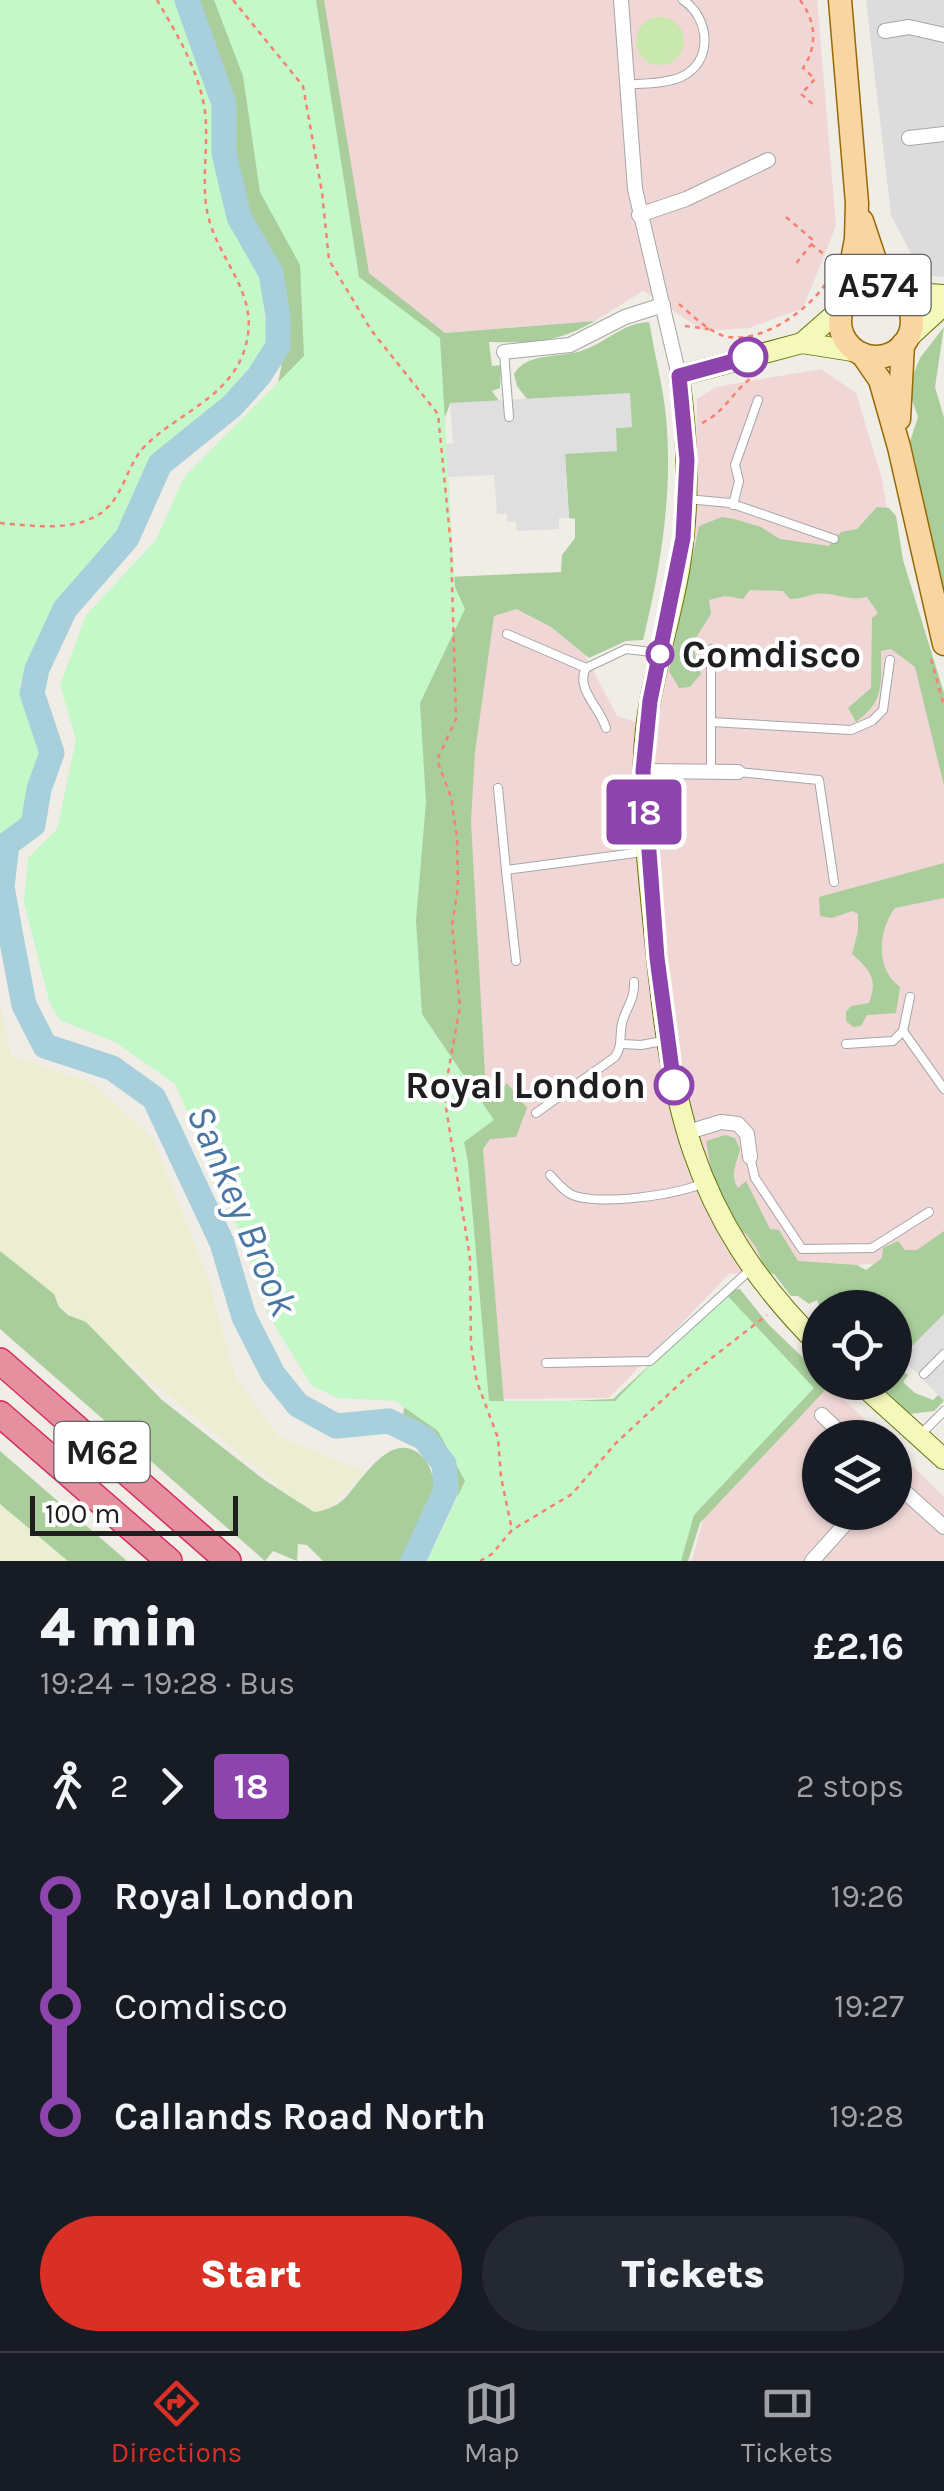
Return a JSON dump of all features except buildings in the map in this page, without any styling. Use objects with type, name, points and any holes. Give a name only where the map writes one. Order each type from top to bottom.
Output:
[{"type":"highway","name":"M62","points":[[0,1360],[228,1561]]},
{"type":"highway","name":"M62","points":[[0,1414],[169,1561]]},
{"type":"main road","name":"A574","points":[[840,0],[857,204],[856,239],[841,328],[844,338],[861,353],[880,380],[944,644]]},
{"type":"main road","name":"A574","points":[[857,204],[875,260],[905,299],[912,320],[905,342],[899,447]]},
{"type":"main road","name":"A574","points":[[844,305],[861,288],[884,286],[896,291]]},
{"type":"main road","name":"A574","points":[[861,353],[884,356],[905,342]]},
{"type":"street","points":[[621,0],[639,215],[668,302],[686,427],[686,499],[679,569],[646,726],[643,771],[647,851],[667,1040],[685,1133],[704,1183],[752,1268],[802,1327]]},
{"type":"street","points":[[885,31],[909,27],[944,36]]},
{"type":"street","points":[[909,138],[944,134]]},
{"type":"street","points":[[639,215],[686,199],[768,160]]},
{"type":"street","points":[[896,291],[944,295]]},
{"type":"street","points":[[504,352],[570,345],[625,316],[668,302]]},
{"type":"street","points":[[679,376],[802,342],[844,305]]},
{"type":"street","points":[[905,342],[944,305]]},
{"type":"street","points":[[802,342],[861,353]]},
{"type":"street","points":[[643,771],[738,772]]},
{"type":"street","points":[[685,1133],[720,1122],[738,1124],[750,1140],[750,1158]]},
{"type":"street","points":[[879,1400],[944,1459]]},
{"type":"street","points":[[822,1416],[826,1420]]},
{"type":"street","points":[[912,1498],[944,1527]]},
{"type":"street","points":[[812,1561],[840,1530]]},
{"type":"lane","points":[[626,85],[667,81],[694,68],[706,44],[704,30],[699,16],[683,0]]},
{"type":"lane","points":[[504,352],[509,417]]},
{"type":"lane","points":[[733,505],[740,480],[736,465],[758,400]]},
{"type":"lane","points":[[686,499],[733,505],[834,539]]},
{"type":"lane","points":[[507,634],[586,668]]},
{"type":"lane","points":[[606,728],[581,680],[586,668],[626,648],[660,653]]},
{"type":"lane","points":[[711,649],[712,772]]},
{"type":"lane","points":[[712,722],[850,730],[872,721],[882,710],[890,660]]},
{"type":"lane","points":[[738,772],[819,780],[834,882]]},
{"type":"lane","points":[[498,788],[516,961]]},
{"type":"lane","points":[[506,870],[647,851]]},
{"type":"lane","points":[[536,1113],[610,1062],[622,1044],[622,1022],[634,998],[634,982]]},
{"type":"lane","points":[[846,1044],[893,1040],[902,1031],[910,997]]},
{"type":"lane","points":[[902,1031],[944,1089]]},
{"type":"lane","points":[[622,1044],[667,1040]]},
{"type":"lane","points":[[750,1158],[755,1178],[802,1249],[872,1248],[930,1212]]},
{"type":"lane","points":[[550,1175],[573,1196],[667,1194],[704,1183]]},
{"type":"lane","points":[[546,1363],[650,1361],[752,1268]]},
{"type":"lane","points":[[924,1374],[944,1354]]},
{"type":"lane","points":[[919,1436],[944,1411]]},
{"type":"path","points":[[0,523],[69,526],[113,502],[134,460],[147,444],[202,404],[243,356],[250,327],[245,293],[217,242],[207,213],[206,123],[200,92],[157,0]]},
{"type":"path","points":[[233,0],[303,86],[330,260],[371,330],[438,414],[450,546],[456,718],[438,760],[451,797],[457,838],[458,888],[452,925],[460,1007],[444,1096],[470,1258],[470,1345],[478,1382],[498,1438],[512,1530]]},
{"type":"path","points":[[800,0],[811,20],[814,39],[803,68],[815,79],[801,94],[816,107]]},
{"type":"path","points":[[786,216],[814,241],[794,266]]},
{"type":"path","points":[[811,244],[835,263],[838,252]]},
{"type":"path","points":[[668,302],[724,336],[747,335],[780,324],[808,307],[830,276]]},
{"type":"path","points":[[685,326],[712,329]]},
{"type":"path","points":[[686,427],[716,416],[738,387],[757,374]]},
{"type":"path","points":[[480,1561],[492,1554],[512,1530],[572,1494],[616,1442],[686,1378],[767,1316]]},
{"type":"shaded area","points":[[320,0],[817,0],[836,226],[803,308],[749,328],[704,331],[643,291],[595,321],[445,333],[366,275]]},
{"type":"shaded area","points":[[866,0],[944,0],[944,277],[922,275],[891,215]]},
{"type":"shaded area","points":[[821,369],[856,393],[882,479],[899,583],[944,756],[944,1235],[913,1261],[729,1274],[609,1398],[494,1399],[460,792],[468,624],[515,609],[551,627],[585,655],[617,716],[655,728],[695,529],[697,399],[716,387]]},
{"type":"shaded area","points":[[630,393],[632,427],[616,428],[617,451],[565,454],[569,518],[559,518],[559,529],[517,531],[516,522],[507,522],[507,514],[497,514],[494,475],[448,477],[446,444],[453,443],[450,403]]},
{"type":"shaded area","points":[[944,1314],[944,1401],[912,1368],[912,1346]]},
{"type":"shaded area","points":[[813,1400],[845,1400],[865,1420],[802,1420],[802,1530],[912,1530],[912,1466],[944,1497],[944,1561],[692,1561],[705,1513]]},
{"type":"green space","points":[[0,0],[176,0],[212,109],[214,165],[228,219],[260,276],[268,345],[216,407],[154,458],[117,537],[56,604],[19,686],[40,752],[21,822],[0,839]]},
{"type":"green space","points":[[172,0],[324,0],[369,273],[445,333],[595,321],[544,340],[489,342],[492,366],[501,365],[500,388],[492,391],[499,401],[450,404],[442,425],[447,577],[561,572],[562,555],[575,538],[575,519],[569,518],[565,453],[616,428],[631,427],[629,394],[527,399],[514,374],[527,362],[581,351],[630,326],[649,322],[665,406],[668,473],[660,557],[643,640],[626,641],[589,658],[551,627],[516,609],[494,616],[475,752],[471,821],[485,1075],[494,1098],[507,1083],[527,1108],[516,1137],[490,1139],[483,1149],[504,1404],[613,1399],[731,1290],[740,1289],[802,1357],[802,1400],[816,1400],[700,1523],[688,1561],[430,1561],[456,1503],[457,1476],[437,1438],[403,1416],[405,1401],[266,436],[281,368],[279,307],[247,210],[222,205],[214,174],[233,160],[233,145],[218,142],[216,105]]},
{"type":"green space","points":[[214,0],[316,0],[359,277],[440,338],[455,587],[465,609],[420,703],[426,802],[416,920],[422,1014],[494,1120],[464,1142],[489,1401],[615,1401],[723,1291],[802,1375],[803,1400],[694,1515],[681,1561],[427,1561],[465,1481],[438,1431],[395,1401],[338,1398],[312,1386],[267,1313],[247,1249],[175,1084],[115,1042],[60,1020],[50,1004],[24,903],[28,858],[57,829],[76,740],[60,685],[86,615],[156,540],[184,477],[304,356],[300,265],[260,192],[243,76]]},
{"type":"green space","points":[[660,17],[677,24],[684,41],[677,58],[660,65],[643,58],[636,41],[643,24]]},
{"type":"green space","points":[[944,327],[935,387],[944,418],[944,612],[914,488],[916,462],[907,451],[918,417],[908,388],[920,358]]},
{"type":"green space","points":[[877,507],[889,508],[896,516],[903,560],[944,693],[944,786],[915,667],[891,649],[881,651],[877,699],[856,722],[848,708],[871,688],[872,618],[878,613],[867,597],[822,593],[790,599],[783,591],[750,590],[743,599],[725,596],[709,600],[711,614],[692,644],[701,674],[690,687],[679,688],[669,671],[699,526],[722,517],[761,527],[780,539],[829,546],[841,532],[857,529]]},
{"type":"green space","points":[[944,863],[944,898],[895,908],[885,928],[883,960],[900,987],[896,1013],[867,1015],[861,1026],[853,1027],[846,1021],[846,1012],[851,1006],[869,1003],[873,988],[868,971],[852,954],[858,914],[852,911],[832,918],[820,916],[819,897]]},
{"type":"green space","points":[[0,1005],[11,1056],[93,1083],[153,1139],[206,1273],[235,1376],[278,1436],[365,1472],[319,1519],[0,1256]]},
{"type":"green space","points":[[725,1135],[735,1138],[740,1149],[735,1183],[738,1188],[746,1181],[770,1229],[779,1230],[798,1261],[857,1265],[866,1270],[882,1258],[883,1248],[898,1241],[905,1250],[917,1250],[944,1231],[944,1323],[912,1356],[912,1290],[802,1290],[802,1299],[791,1296],[774,1274],[766,1272],[757,1249],[737,1229],[713,1180],[706,1141]]},
{"type":"green space","points":[[0,1251],[54,1294],[59,1307],[68,1315],[86,1322],[162,1400],[263,1479],[314,1512],[343,1500],[388,1452],[411,1449],[423,1457],[438,1493],[404,1561],[323,1561],[307,1545],[298,1544],[297,1561],[273,1551],[265,1561],[0,1329]]},
{"type":"green space","points":[[944,1389],[944,1401],[934,1411],[909,1414],[895,1400],[912,1400],[912,1390],[933,1400]]},
{"type":"green space","points":[[0,1451],[127,1561],[68,1561],[0,1504]]},
{"type":"green space","points":[[0,1489],[90,1561],[0,1561]]},
{"type":"waterway","name":"Sankey Brook","points":[[187,0],[224,104],[224,153],[239,217],[271,273],[278,346],[259,376],[232,406],[160,464],[127,538],[65,609],[37,669],[32,693],[52,753],[39,789],[33,825],[7,844],[2,887],[24,1005],[45,1046],[112,1068],[154,1098],[222,1243],[244,1317],[273,1374],[298,1405],[336,1426],[389,1421],[424,1438],[444,1464],[446,1490],[413,1561]]},
{"type":"bus line","name":"18","points":[[674,1085],[657,958],[643,771],[650,701],[683,538],[687,460],[679,376],[748,357]]},
{"type":"place","name":"Comdisco","points":[[660,654]]},
{"type":"place","name":"Royal London","points":[[674,1085]]}]
